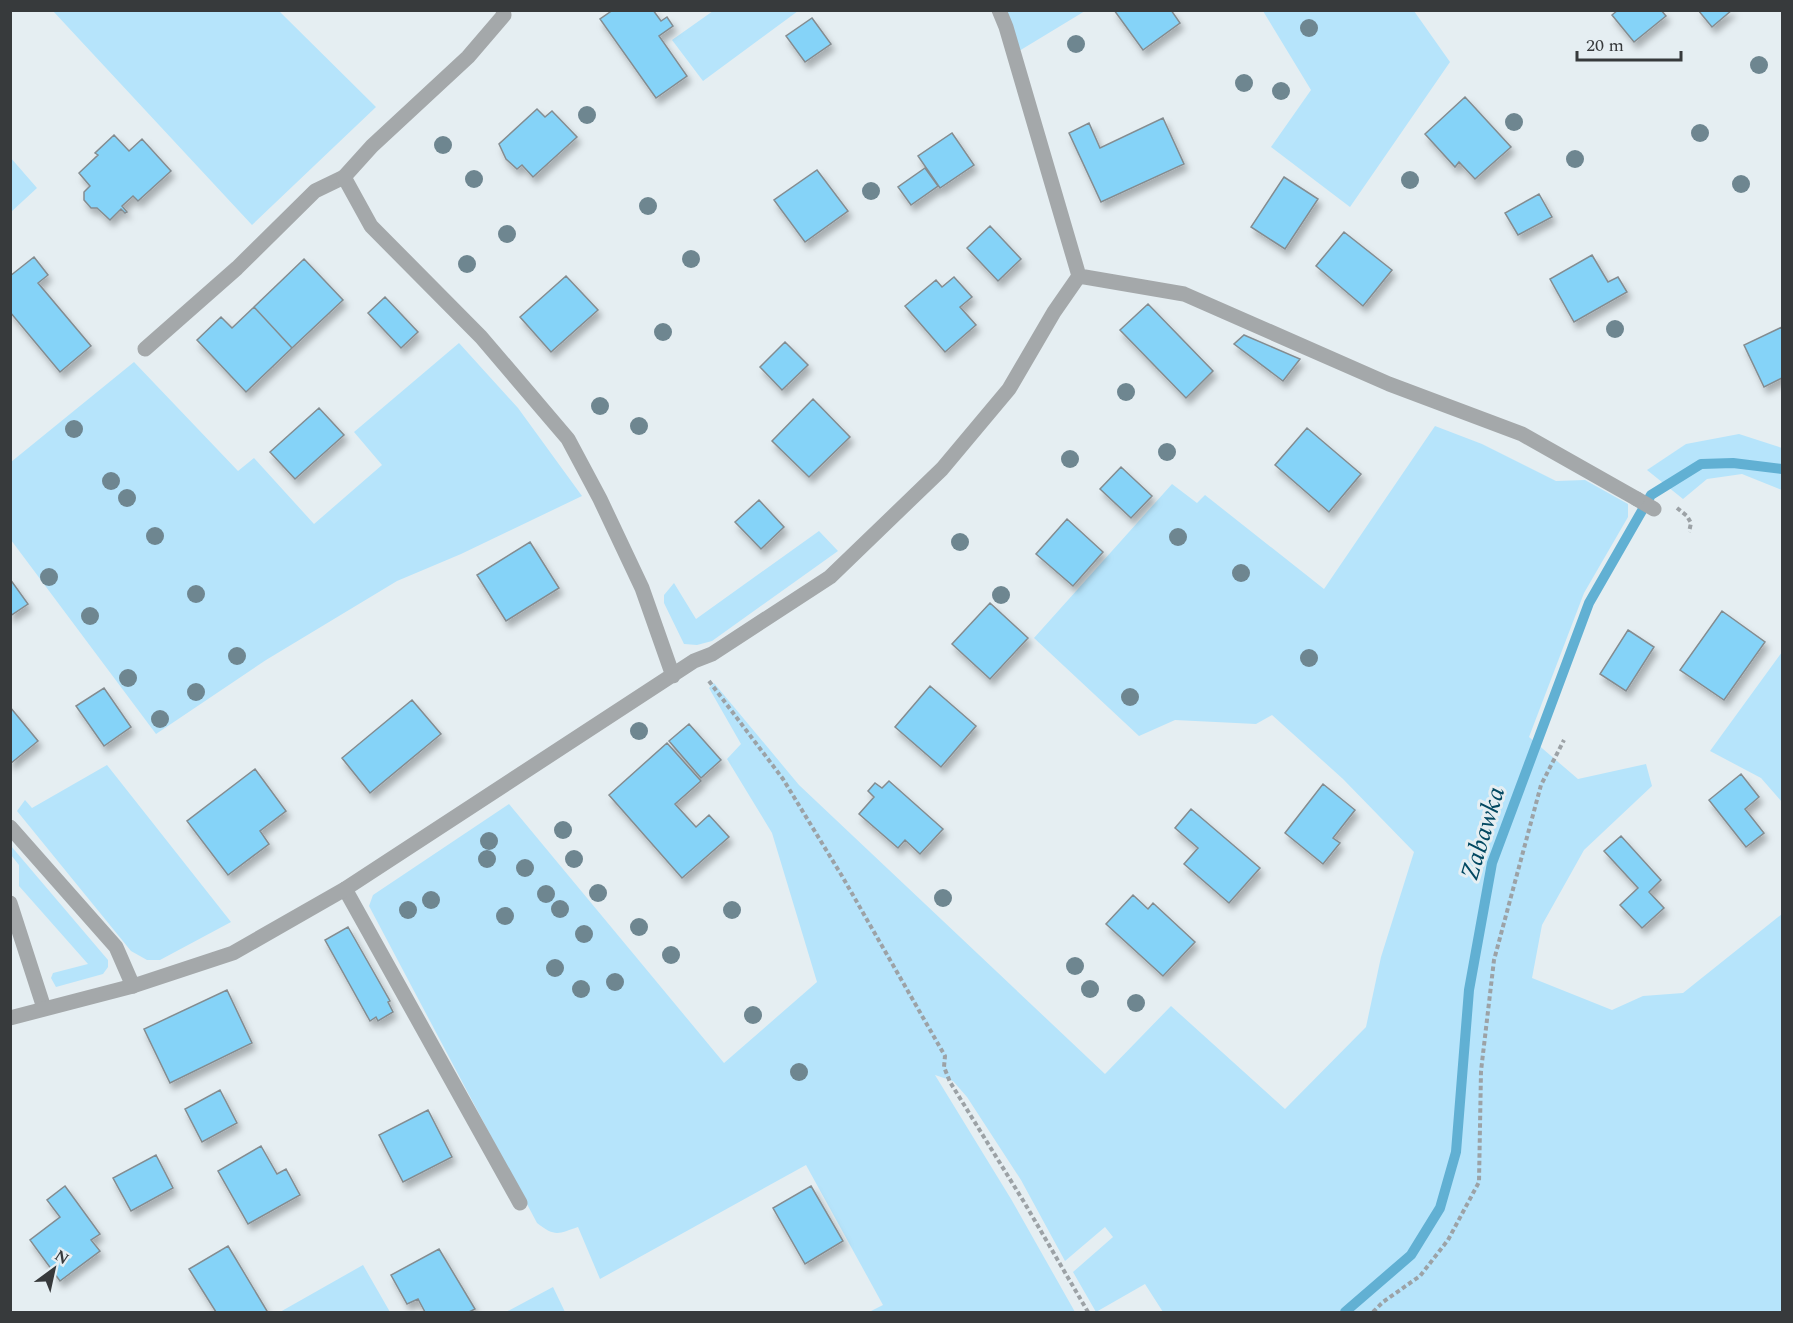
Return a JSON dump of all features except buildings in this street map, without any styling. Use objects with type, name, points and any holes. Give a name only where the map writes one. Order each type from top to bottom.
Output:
[{"type":"street","points":[[145,349],[237,268],[315,191],[344,177],[372,146],[468,57],[504,15],[503,10]]},
{"type":"street","points":[[999,10],[1006,27],[1079,276]]},
{"type":"street","points":[[344,177],[371,226],[481,337],[568,438],[642,588],[673,676]]},
{"type":"street","points":[[1079,276],[1184,294],[1389,384],[1522,435],[1654,509]]},
{"type":"street","points":[[10,1018],[133,986],[233,953],[345,889],[694,662],[712,654],[830,577],[942,469],[1009,388],[1054,312],[1079,276]]},
{"type":"street","points":[[10,827],[116,947],[133,986]]},
{"type":"street","points":[[345,889],[520,1203]]},
{"type":"street","points":[[10,903],[44,1008]]},
{"type":"path","points":[[1687,516],[1691,523],[1689,532]]},
{"type":"path","points":[[694,662],[783,779],[842,876],[945,1056],[944,1068],[950,1082],[1088,1312]]},
{"type":"path","points":[[1373,1312],[1383,1302],[1420,1276],[1448,1240],[1479,1182],[1481,1071],[1494,960],[1541,785],[1564,740]]},
{"type":"shaded area","points":[[1004,10],[1085,11],[1019,51]]},
{"type":"shaded area","points":[[53,11],[279,11],[376,107],[252,225]]},
{"type":"shaded area","points":[[713,11],[798,11],[703,81],[672,40]]},
{"type":"shaded area","points":[[1263,11],[1414,11],[1450,62],[1350,207],[1271,147],[1311,90]]},
{"type":"shaded area","points":[[10,157],[37,188],[11,212],[10,212]]},
{"type":"shaded area","points":[[459,343],[518,408],[582,496],[461,554],[397,581],[266,660],[156,734],[11,540],[11,462],[134,362],[238,471],[254,458],[314,524],[382,465],[354,432]]},
{"type":"shaded area","points":[[1435,426],[1482,444],[1556,481],[1585,480],[1628,504],[1628,517],[1584,593],[1529,737],[1578,779],[1646,764],[1652,786],[1584,850],[1542,925],[1532,978],[1612,1010],[1643,996],[1683,993],[1782,914],[1782,1312],[1163,1312],[1145,1284],[1096,1312],[1073,1272],[1113,1237],[1105,1227],[1065,1261],[1021,1180],[967,1097],[953,1081],[935,1075],[1011,1199],[1075,1312],[869,1312],[883,1305],[806,1165],[600,1279],[578,1227],[557,1233],[548,1231],[537,1223],[369,906],[373,895],[509,804],[724,1063],[817,982],[772,833],[727,759],[741,744],[709,688],[714,683],[799,785],[1105,1074],[1171,1006],[1285,1109],[1366,1027],[1381,957],[1414,852],[1343,779],[1272,715],[1256,724],[1175,720],[1139,736],[1034,638],[1172,484],[1197,503],[1205,495],[1324,589]]},
{"type":"shaded area","points":[[1739,434],[1782,448],[1782,490],[1742,474],[1707,479],[1683,499],[1647,470],[1686,444]]},
{"type":"shaded area","points":[[819,531],[838,551],[712,641],[697,645],[684,644],[664,603],[664,595],[674,583],[696,619]]},
{"type":"shaded area","points":[[1782,652],[1782,802],[1761,778],[1710,751]]},
{"type":"shaded area","points":[[107,765],[231,922],[160,960],[147,960],[131,951],[17,811],[25,800],[32,808]]},
{"type":"shaded area","points":[[11,846],[108,960],[108,967],[103,974],[56,987],[51,978],[53,973],[88,964],[19,886],[19,865],[11,855]]},
{"type":"shaded area","points":[[363,1265],[390,1312],[280,1312]]},
{"type":"shaded area","points":[[553,1287],[565,1312],[506,1312]]},
{"type":"waterway","name":"Zabawka","points":[[1345,1312],[1411,1255],[1440,1208],[1456,1152],[1469,990],[1492,863],[1589,603],[1651,495],[1701,464],[1733,463],[1782,469]]}]
